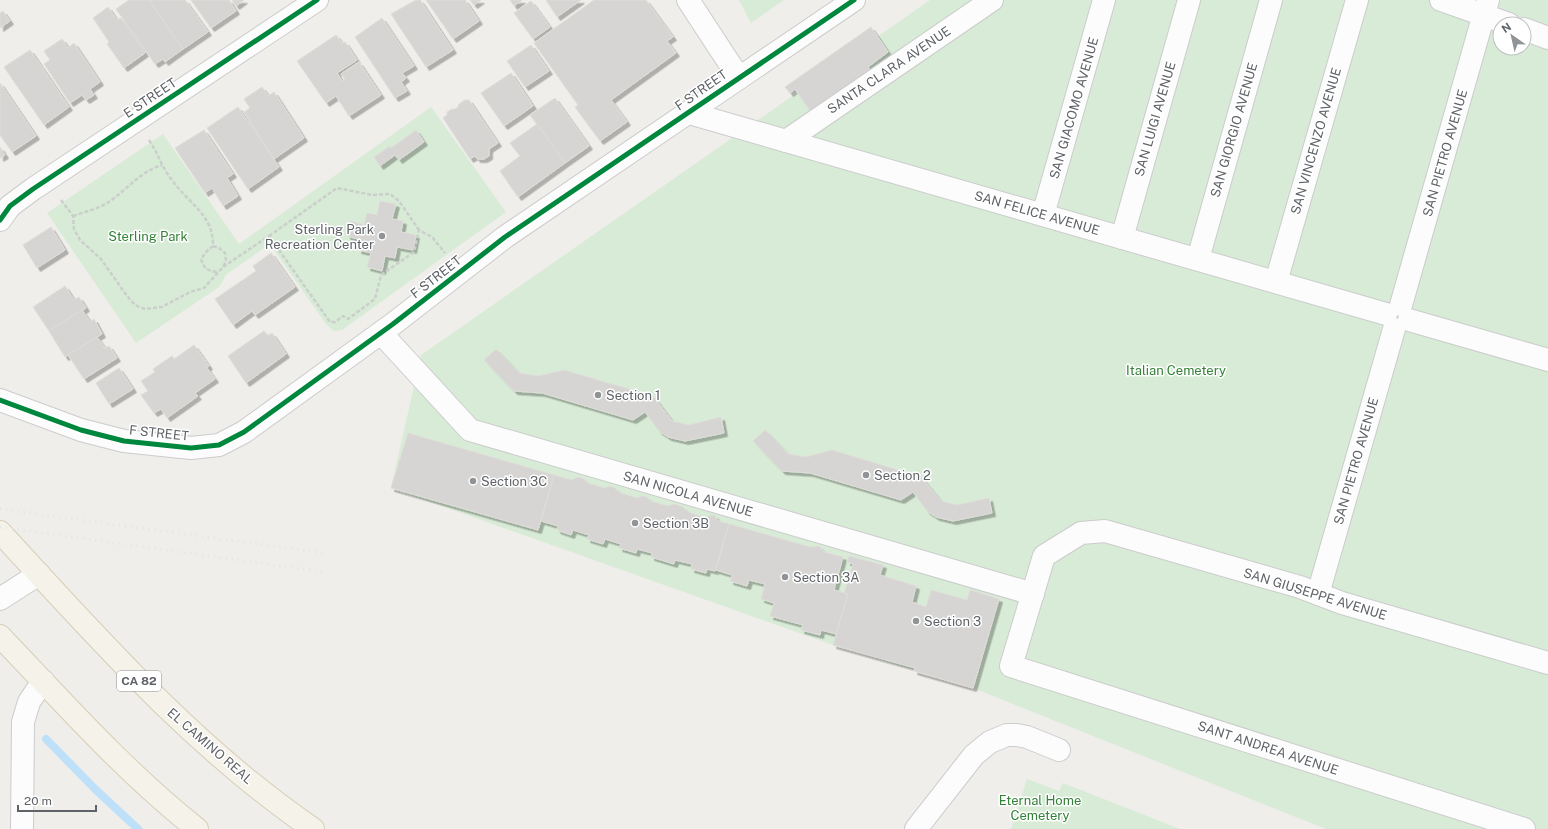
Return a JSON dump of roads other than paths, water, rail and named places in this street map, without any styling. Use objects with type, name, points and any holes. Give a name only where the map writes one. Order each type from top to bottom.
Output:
[{"type":"main road","name":"EL CAMINO REAL","points":[[0,532],[134,676],[174,716],[238,773],[313,829]]},
{"type":"main road","points":[[0,636],[125,765],[197,829]]},
{"type":"street","name":"E STREET","points":[[0,220],[10,206],[47,180],[317,0]]},
{"type":"street","points":[[688,0],[739,78]]},
{"type":"street","name":"F STREET","points":[[0,400],[81,430],[124,441],[191,448],[219,445],[244,432],[381,333],[505,237],[854,0]]},
{"type":"street","name":"SANTA CLARA AVENUE","points":[[786,141],[992,0]]},
{"type":"street","name":"SAN GIACOMO AVENUE","points":[[1043,215],[1104,0]]},
{"type":"street","name":"SAN LUIGI AVENUE","points":[[1122,238],[1189,0]]},
{"type":"street","name":"SAN GIORGIO AVENUE","points":[[1198,260],[1271,0]]},
{"type":"street","name":"SAN VINCENZO AVENUE","points":[[1276,282],[1357,0]]},
{"type":"street","points":[[1441,0],[1486,8],[1498,16]]},
{"type":"street","name":"SAN PIETRO AVENUE","points":[[1318,594],[1486,8]]},
{"type":"street","points":[[1532,32],[1548,38]]},
{"type":"street","name":"SAN FELICE AVENUE","points":[[689,113],[1548,360]]},
{"type":"street","name":"SAN NICOLA AVENUE","points":[[381,333],[470,430],[1033,594]]},
{"type":"street","name":"F STREET","points":[[0,409],[28,410]]},
{"type":"street","name":"SAN GIUSEPPE AVENUE","points":[[1033,594],[1044,556],[1081,534],[1105,531],[1292,585],[1342,603],[1548,663]]},
{"type":"street","points":[[0,599],[39,574]]},
{"type":"street","name":"SANT ANDREA AVENUE","points":[[1033,594],[1011,666],[1524,829]]},
{"type":"street","points":[[22,829],[23,722],[29,702],[43,681]]},
{"type":"street","points":[[916,829],[974,755],[990,742],[1003,736],[1017,735],[1027,737],[1059,750]]},
{"type":"waterway","points":[[46,739],[95,789],[138,829]]},
{"type":"railway","points":[[0,509],[324,553]]},
{"type":"railway","points":[[0,527],[324,572]]},
{"type":"place","name":"Sterling Park Recreation Center","points":[[382,236]]},
{"type":"place","name":"Section 1","points":[[598,395]]},
{"type":"place","name":"Section 2","points":[[866,475]]},
{"type":"place","name":"Section 3C","points":[[473,481]]},
{"type":"place","name":"Section 3B","points":[[635,523]]},
{"type":"place","name":"Section 3A","points":[[785,577]]},
{"type":"place","name":"Section 3","points":[[916,621]]},
{"type":"park label","name":"Sterling Park","points":[[148,236]]},
{"type":"park label","name":"Italian Cemetery","points":[[1176,370]]},
{"type":"park label","name":"Eternal Home Cemetery","points":[[1040,808]]}]
